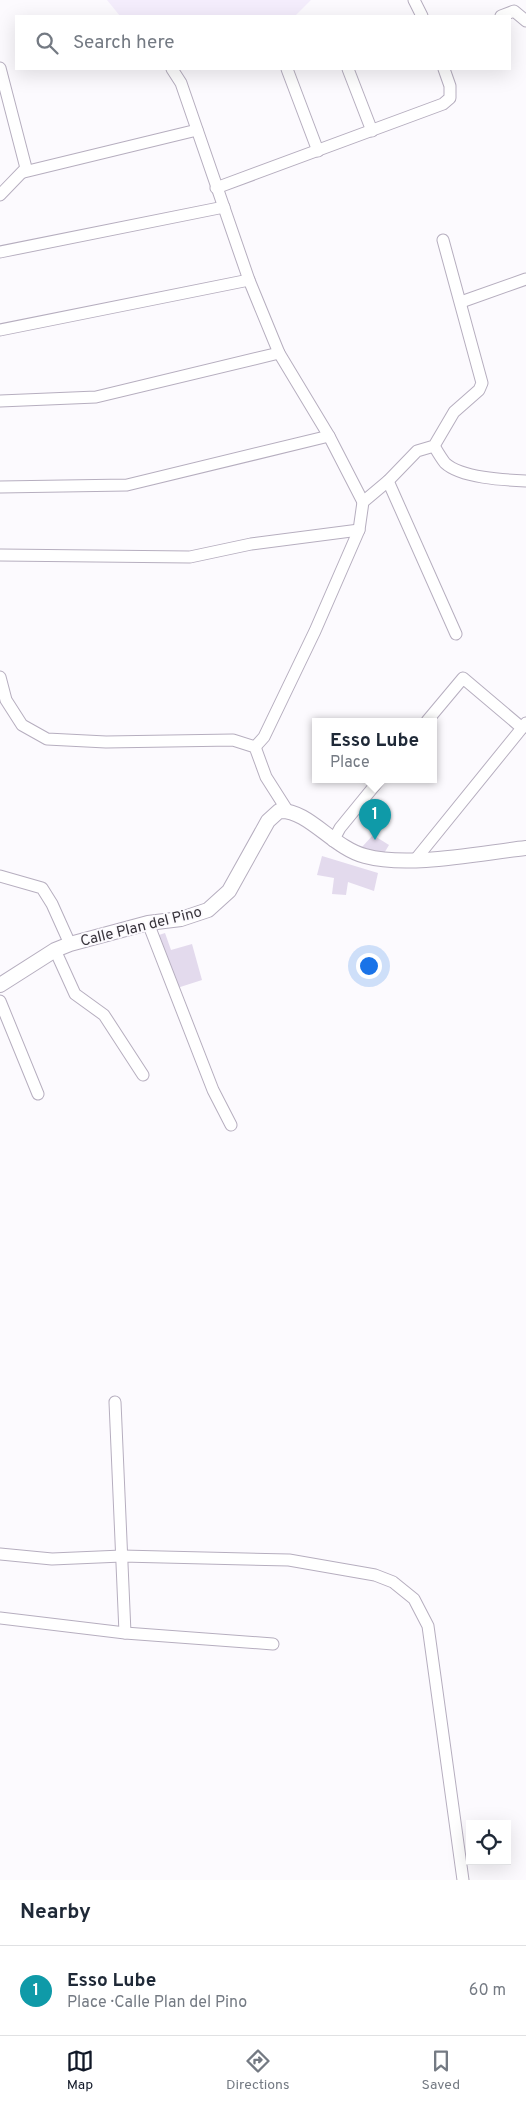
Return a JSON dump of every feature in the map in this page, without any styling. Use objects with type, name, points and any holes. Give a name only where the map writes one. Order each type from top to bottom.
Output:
[{"type":"street","points":[[414,0],[422,15]]},
{"type":"street","points":[[504,15],[514,11],[526,21]]},
{"type":"street","points":[[0,68],[26,164],[24,172]]},
{"type":"street","points":[[173,70],[181,83],[249,280],[279,353],[329,436],[363,502],[359,530],[315,632],[264,738],[255,747]]},
{"type":"street","points":[[287,70],[318,151]]},
{"type":"street","points":[[348,70],[372,131]]},
{"type":"street","points":[[216,188],[443,104],[450,98],[450,86],[444,70]]},
{"type":"street","points":[[0,195],[24,172],[197,130]]},
{"type":"street","points":[[0,252],[224,207]]},
{"type":"street","points":[[363,502],[388,481],[417,451],[434,446],[454,412],[479,390],[482,383],[443,240]]},
{"type":"street","points":[[461,302],[526,279]]},
{"type":"street","points":[[0,330],[249,280]]},
{"type":"street","points":[[0,401],[96,397],[279,353]]},
{"type":"street","points":[[0,487],[127,485],[329,436]]},
{"type":"street","points":[[434,446],[446,464],[465,472],[488,479],[526,481]]},
{"type":"street","points":[[388,481],[456,634]]},
{"type":"street","points":[[0,555],[190,558],[251,544],[359,530]]},
{"type":"street","points":[[0,677],[6,700],[22,725],[47,739],[106,742],[233,740],[255,747]]},
{"type":"street","points":[[415,860],[524,726],[463,678],[430,718]]},
{"type":"street","points":[[255,747],[266,777],[287,810],[298,813],[333,841],[348,850],[364,856],[390,860],[415,860],[526,848]]},
{"type":"street","points":[[333,841],[340,828],[377,783]]},
{"type":"street","name":"Calle Plan del Pino","points":[[2,981],[55,950],[70,944],[148,923],[193,916],[208,910],[229,891],[273,814],[287,810]]},
{"type":"street","points":[[0,876],[42,888],[52,904],[70,944]]},
{"type":"street","points":[[148,923],[213,1090],[232,1125]]},
{"type":"street","points":[[55,950],[74,994],[104,1015],[143,1075]]},
{"type":"street","points":[[0,1001],[38,1094]]},
{"type":"street","points":[[115,1402],[125,1633]]},
{"type":"street","points":[[0,1554],[52,1559],[122,1556],[289,1560],[375,1575],[393,1582],[414,1599],[428,1626],[464,1880]]},
{"type":"street","points":[[0,1618],[125,1633],[273,1644]]},
{"type":"shaded area","points":[[107,0],[311,0],[296,15],[119,15]]},
{"type":"building","points":[[373,835],[389,845],[383,855],[362,847]]},
{"type":"building","points":[[322,856],[378,873],[374,891],[348,882],[346,895],[332,894],[334,878],[317,875]]},
{"type":"building","points":[[165,933],[171,950],[192,944],[202,980],[174,989],[159,935]]},
{"type":"place","name":"Esso Lube","points":[[375,840]]}]
